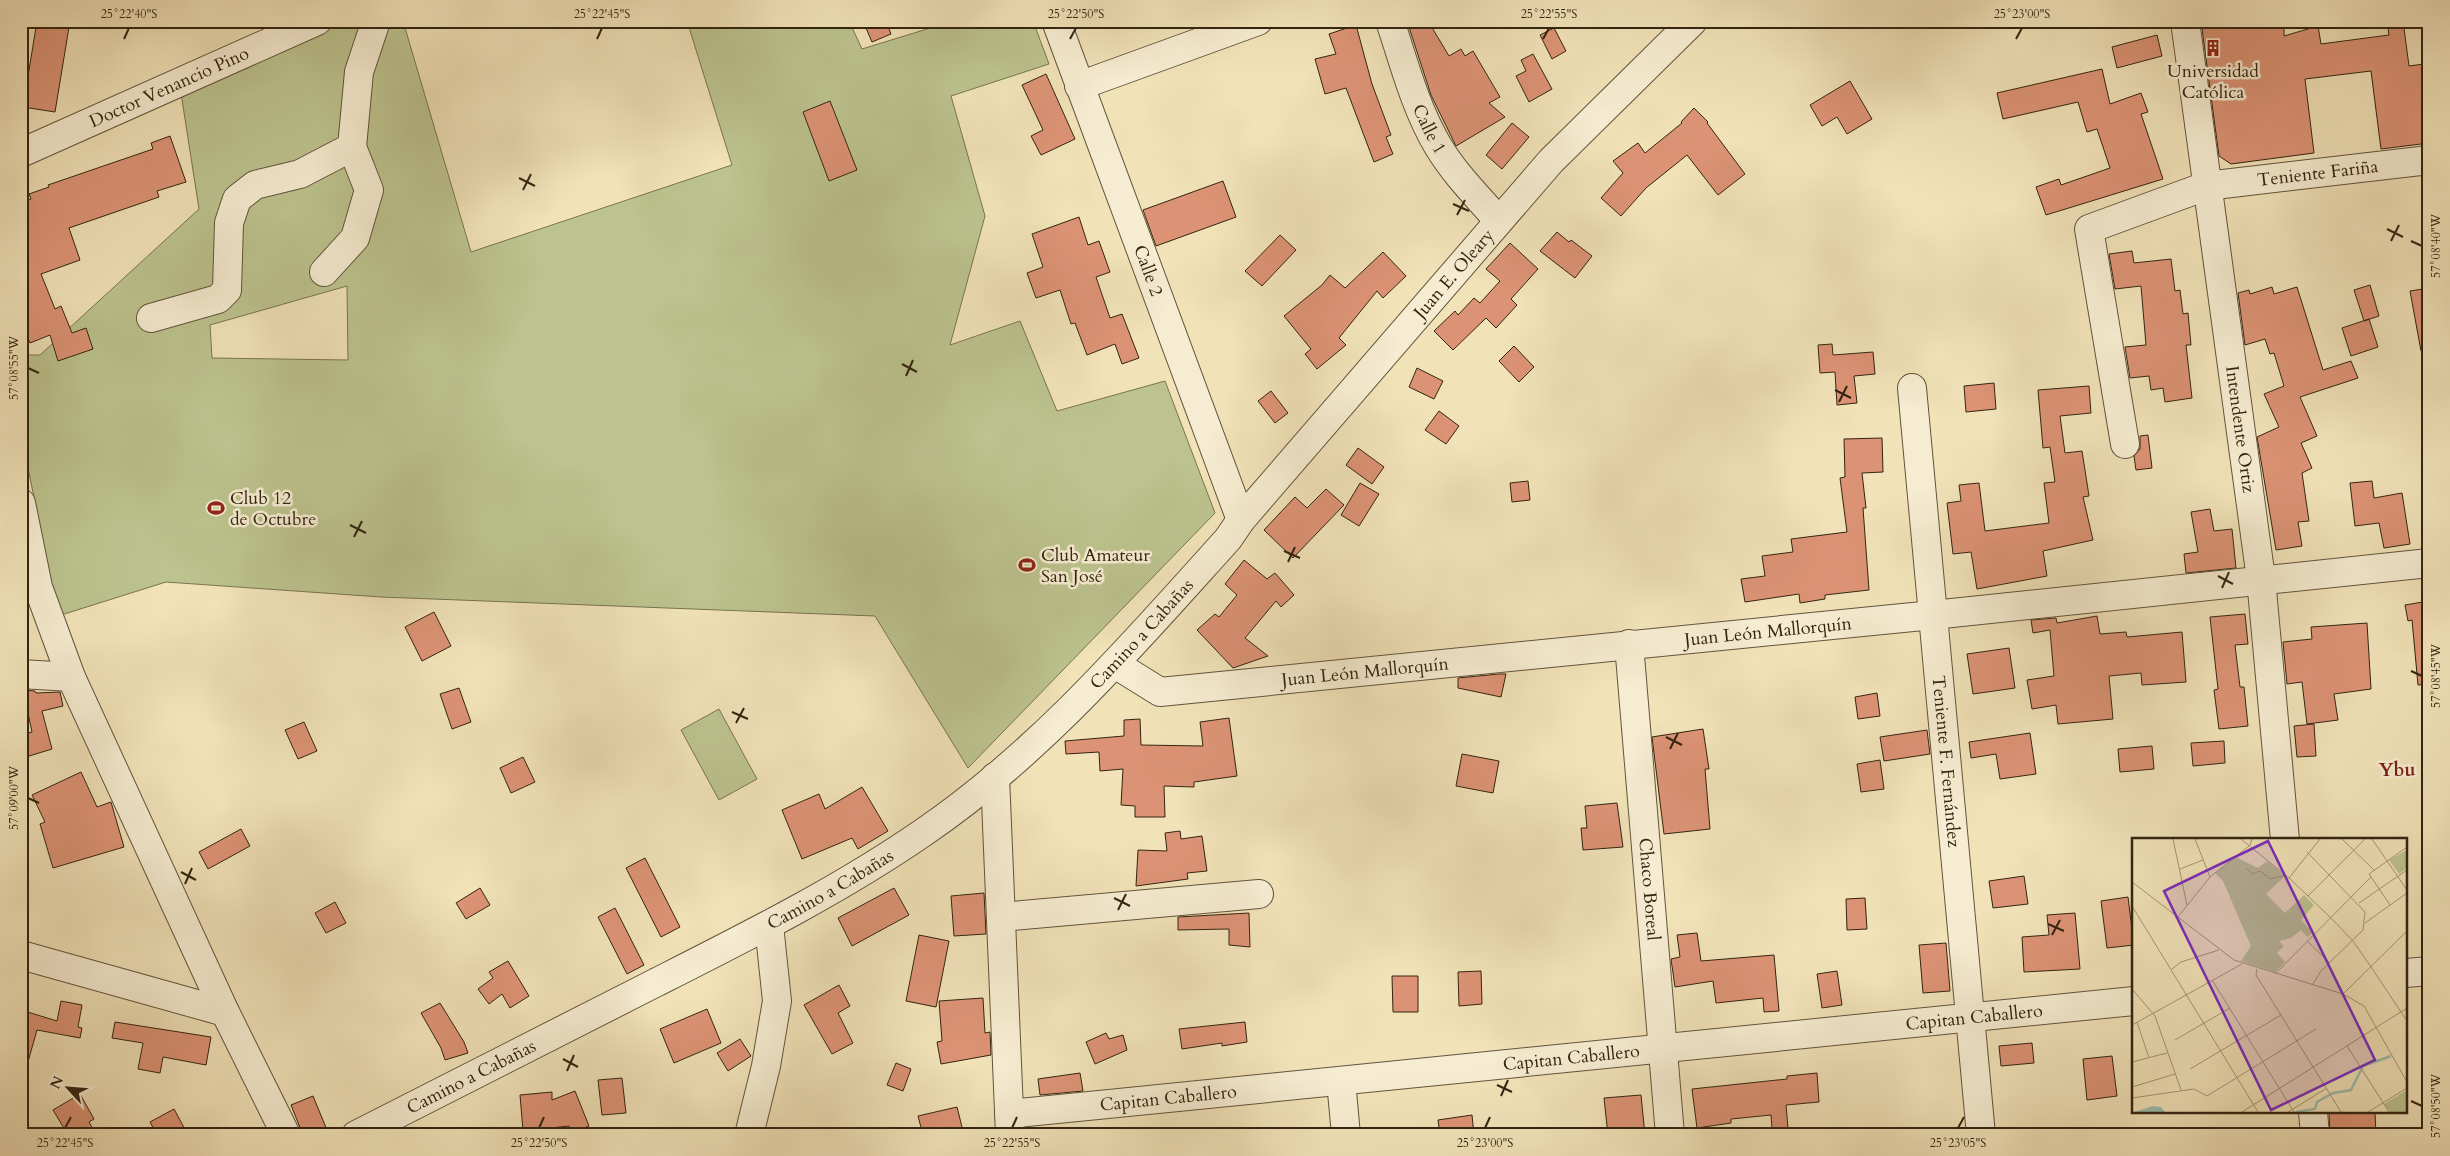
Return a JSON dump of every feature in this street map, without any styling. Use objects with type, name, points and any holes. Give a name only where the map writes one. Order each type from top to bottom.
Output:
[{"type":"street","name":"Doctor Venancio Pino","points":[[21,153],[317,21]]},
{"type":"street","points":[[324,272],[355,238],[369,190],[352,147],[359,72],[376,21]]},
{"type":"street","name":"Calle 2","points":[[1056,21],[1235,530]]},
{"type":"street","points":[[1079,86],[1258,21]]},
{"type":"street","name":"Calle 1","points":[[1390,21],[1415,97],[1438,146],[1466,184],[1498,220]]},
{"type":"street","name":"Juan E. Oleary","points":[[1235,530],[1498,220],[1551,161],[1693,21]]},
{"type":"street","name":"Intendente Ortiz","points":[[2185,21],[2261,579],[2286,838]]},
{"type":"street","points":[[151,318],[218,299],[228,290],[229,223],[237,199],[255,185],[300,174],[352,147]]},
{"type":"street","name":"Teniente Fariña","points":[[2124,444],[2089,229],[2206,186],[2429,160]]},
{"type":"street","name":"Teniente F. Fernández","points":[[1912,388],[1981,1135]]},
{"type":"street","points":[[21,502],[38,587],[71,677],[225,1012],[286,1135]]},
{"type":"street","name":"Camino a Cabañas","points":[[356,1135],[769,925],[924,832],[995,777],[1054,725],[1115,664],[1235,530]]},
{"type":"street","name":"Juan León Mallorquín","points":[[1115,664],[1160,692],[1933,615],[2261,579],[2429,563]]},
{"type":"street","name":"Chaco Boreal","points":[[1629,644],[1670,1135]]},
{"type":"street","points":[[21,674],[71,677]]},
{"type":"street","points":[[995,777],[1009,1124]]},
{"type":"street","points":[[1001,917],[1259,894]]},
{"type":"street","points":[[748,1135],[766,1066],[777,1001],[769,925]]},
{"type":"street","points":[[21,955],[225,1012]]},
{"type":"street","points":[[2408,973],[2429,971]]},
{"type":"street","name":"Capitan Caballero","points":[[1009,1124],[1341,1081],[2132,1000]]},
{"type":"street","points":[[1341,1081],[1346,1135]]},
{"type":"street","points":[[2313,1114],[2315,1135]]},
{"type":"green space","points":[[344,21],[403,21],[471,252],[732,165],[687,21],[849,21],[862,49],[953,21],[1033,21],[1049,64],[951,96],[985,216],[950,345],[1020,321],[1057,411],[1165,381],[1215,513],[968,768],[875,616],[381,597],[166,582],[58,616],[21,433],[21,355],[40,355],[199,209],[181,93]],"holes":[[[347,286],[348,360],[212,358],[210,325]]]},
{"type":"green space","points":[[719,709],[757,779],[719,800],[681,730]]},
{"type":"building","points":[[37,21],[70,21],[55,112],[23,107]]},
{"type":"building","points":[[863,21],[886,21],[891,34],[872,42]]},
{"type":"building","points":[[1407,21],[1428,21],[1449,56],[1461,49],[1465,56],[1473,51],[1500,97],[1489,103],[1505,117],[1456,146],[1431,95]]},
{"type":"building","points":[[2201,21],[2284,21],[2284,36],[2318,26],[2321,44],[2389,35],[2387,21],[2403,21],[2409,66],[2424,64],[2429,98],[2429,143],[2381,149],[2371,71],[2305,79],[2314,153],[2231,164],[2219,156]]},
{"type":"building","points":[[1356,25],[1372,84],[1391,135],[1386,137],[1393,154],[1374,162],[1346,88],[1325,94],[1315,59],[1336,54],[1329,34]]},
{"type":"building","points":[[1554,28],[1566,51],[1552,59],[1540,35]]},
{"type":"building","points":[[2157,35],[2162,56],[2117,68],[2112,47]]},
{"type":"building","points":[[1533,54],[1552,89],[1529,102],[1516,76],[1526,71],[1521,60]]},
{"type":"building","points":[[2102,69],[2110,104],[2141,93],[2148,112],[2141,114],[2163,179],[2046,215],[2036,187],[2059,179],[2061,185],[2110,168],[2097,129],[2087,132],[2078,102],[2003,119],[1997,93]]},
{"type":"building","points":[[1046,74],[1075,139],[1041,155],[1031,136],[1043,130],[1022,85]]},
{"type":"building","points":[[1850,81],[1872,119],[1847,134],[1837,117],[1822,126],[1810,105]]},
{"type":"building","points":[[830,101],[857,170],[829,181],[803,112]]},
{"type":"building","points":[[1694,108],[1708,122],[1745,174],[1718,195],[1687,155],[1646,188],[1621,216],[1601,198],[1623,173],[1613,161],[1638,143],[1645,153],[1682,123]]},
{"type":"building","points":[[1512,123],[1529,137],[1502,169],[1486,155]]},
{"type":"building","points":[[170,136],[186,182],[157,191],[159,197],[69,228],[80,260],[41,274],[55,309],[61,306],[72,333],[86,328],[93,349],[58,361],[50,335],[30,343],[21,322],[21,203],[31,199],[29,194],[49,187],[48,185],[153,149],[151,143]]},
{"type":"building","points":[[1223,181],[1236,217],[1156,246],[1143,210]]},
{"type":"building","points":[[1079,217],[1088,245],[1099,241],[1110,272],[1096,277],[1110,318],[1122,314],[1139,358],[1122,364],[1115,344],[1087,355],[1075,323],[1071,324],[1060,290],[1036,298],[1027,273],[1043,267],[1032,234]]},
{"type":"building","points":[[1557,232],[1592,256],[1575,278],[1540,251]]},
{"type":"building","points":[[1280,235],[1296,250],[1262,286],[1245,271]]},
{"type":"building","points":[[1510,243],[1538,269],[1511,299],[1517,305],[1496,328],[1486,318],[1453,350],[1434,331],[1455,311],[1458,315],[1474,298],[1480,303],[1500,281],[1486,269]]},
{"type":"building","points":[[2132,251],[2134,263],[2171,259],[2175,291],[2180,290],[2183,314],[2188,313],[2191,345],[2186,345],[2192,398],[2165,402],[2163,388],[2151,390],[2149,376],[2130,378],[2125,347],[2146,345],[2141,286],[2115,289],[2109,254]]},
{"type":"building","points":[[1383,252],[1406,276],[1383,298],[1377,291],[1339,338],[1346,345],[1317,369],[1305,354],[1311,349],[1284,316],[1322,285],[1330,275],[1345,288]]},
{"type":"building","points":[[2370,285],[2379,316],[2364,321],[2354,290]]},
{"type":"building","points":[[2272,287],[2274,294],[2297,287],[2323,370],[2351,361],[2358,378],[2300,397],[2317,436],[2301,443],[2312,468],[2302,473],[2309,521],[2298,522],[2302,546],[2276,550],[2257,437],[2279,427],[2264,394],[2284,386],[2274,353],[2270,354],[2265,339],[2245,345],[2238,293],[2249,290],[2250,294]]},
{"type":"building","points":[[2429,288],[2429,351],[2421,351],[2410,291]]},
{"type":"building","points":[[2369,319],[2378,347],[2351,356],[2342,328]]},
{"type":"building","points":[[1832,344],[1833,355],[1873,352],[1875,374],[1854,376],[1857,403],[1837,405],[1835,372],[1820,373],[1818,345]]},
{"type":"building","points":[[1514,346],[1534,367],[1519,382],[1499,361]]},
{"type":"building","points":[[1417,368],[1443,381],[1434,399],[1409,387]]},
{"type":"building","points":[[1994,383],[1996,409],[1966,412],[1964,386]]},
{"type":"building","points":[[2089,386],[2091,413],[2060,416],[2065,453],[2082,451],[2089,496],[2083,497],[2093,540],[2043,551],[2047,576],[1977,589],[1971,552],[1953,554],[1947,503],[1961,501],[1959,485],[1979,483],[1985,531],[2049,523],[2044,483],[2055,482],[2050,447],[2043,448],[2038,390]]},
{"type":"building","points":[[1271,391],[1288,413],[1275,423],[1258,401]]},
{"type":"building","points":[[1439,411],[1459,426],[1446,444],[1425,430]]},
{"type":"building","points":[[2148,435],[2152,468],[2136,470],[2134,456],[2140,449],[2140,436]]},
{"type":"building","points":[[1882,438],[1883,472],[1862,473],[1866,508],[1863,508],[1869,590],[1825,595],[1825,599],[1800,603],[1799,594],[1745,602],[1741,579],[1765,576],[1762,556],[1793,552],[1791,539],[1847,532],[1840,478],[1845,477],[1844,439]]},
{"type":"building","points":[[1358,448],[1384,467],[1372,484],[1346,465]]},
{"type":"building","points":[[1528,481],[1530,500],[1512,502],[1510,483]]},
{"type":"building","points":[[2372,481],[2374,498],[2402,493],[2410,544],[2384,548],[2379,523],[2355,526],[2350,483]]},
{"type":"building","points":[[1360,483],[1379,494],[1359,526],[1341,515]]},
{"type":"building","points":[[1326,489],[1344,505],[1293,558],[1264,530],[1295,497],[1307,508]]},
{"type":"building","points":[[2210,509],[2214,531],[2232,529],[2236,568],[2186,573],[2184,554],[2198,552],[2191,512]]},
{"type":"building","points":[[1244,560],[1267,579],[1275,573],[1294,595],[1281,607],[1276,601],[1245,638],[1268,656],[1233,668],[1197,630],[1215,614],[1219,617],[1237,595],[1225,584]]},
{"type":"building","points":[[2429,601],[2429,684],[2418,685],[2412,620],[2408,621],[2405,605]]},
{"type":"building","points":[[434,612],[451,646],[422,661],[405,627]]},
{"type":"building","points":[[2245,614],[2248,644],[2235,645],[2240,687],[2244,687],[2248,726],[2219,729],[2214,690],[2218,689],[2210,617]]},
{"type":"building","points":[[2097,616],[2100,634],[2126,632],[2127,637],[2182,632],[2186,682],[2142,685],[2141,673],[2109,676],[2113,719],[2058,724],[2056,705],[2032,709],[2027,680],[2054,676],[2050,630],[2033,633],[2031,620],[2056,618],[2057,623]]},
{"type":"building","points":[[2367,623],[2371,689],[2334,694],[2338,720],[2307,724],[2302,682],[2287,684],[2283,642],[2312,639],[2311,627]]},
{"type":"building","points":[[2009,648],[2015,688],[1973,694],[1967,654]]},
{"type":"building","points":[[1506,674],[1501,697],[1458,688],[1458,678]]},
{"type":"building","points":[[459,688],[471,722],[452,729],[440,694]]},
{"type":"building","points":[[23,690],[35,691],[36,693],[60,692],[63,706],[42,711],[52,749],[26,757],[21,735],[32,732]]},
{"type":"building","points":[[1877,693],[1880,716],[1858,719],[1855,697]]},
{"type":"building","points":[[1229,718],[1237,776],[1194,782],[1194,787],[1164,786],[1165,817],[1135,817],[1135,806],[1121,805],[1123,769],[1100,771],[1099,752],[1066,754],[1065,741],[1124,736],[1124,720],[1140,719],[1141,745],[1203,746],[1200,722]]},
{"type":"building","points":[[304,722],[317,751],[298,759],[285,730]]},
{"type":"building","points":[[2314,724],[2316,756],[2297,757],[2294,726]]},
{"type":"building","points":[[1703,729],[1709,769],[1705,769],[1710,829],[1664,834],[1652,737]]},
{"type":"building","points":[[1927,730],[1930,754],[1884,761],[1880,737]]},
{"type":"building","points":[[2030,733],[2036,774],[2000,779],[1996,754],[1971,758],[1969,742]]},
{"type":"building","points":[[2224,741],[2225,763],[2193,766],[2191,743]]},
{"type":"building","points":[[2152,746],[2154,769],[2120,772],[2118,749]]},
{"type":"building","points":[[1462,754],[1499,761],[1493,793],[1456,786]]},
{"type":"building","points":[[523,757],[535,782],[511,793],[500,768]]},
{"type":"building","points":[[1880,760],[1884,789],[1861,792],[1857,764]]},
{"type":"building","points":[[81,772],[97,807],[111,802],[124,847],[53,868],[40,824],[45,822],[32,795]]},
{"type":"building","points":[[862,787],[888,831],[858,849],[852,838],[802,859],[782,810],[819,794],[825,809]]},
{"type":"building","points":[[1617,803],[1623,847],[1583,850],[1581,828],[1587,828],[1585,806]]},
{"type":"building","points":[[241,829],[250,846],[208,869],[199,852]]},
{"type":"building","points":[[1180,831],[1181,839],[1202,836],[1207,871],[1187,873],[1188,879],[1136,886],[1138,850],[1167,851],[1165,833]]},
{"type":"building","points":[[645,858],[680,927],[661,937],[626,868]]},
{"type":"building","points":[[2024,876],[2028,904],[1993,908],[1989,881]]},
{"type":"building","points":[[480,888],[490,905],[466,919],[456,903]]},
{"type":"building","points":[[894,888],[909,915],[852,946],[838,918]]},
{"type":"building","points":[[984,893],[986,934],[954,936],[951,896]]},
{"type":"building","points":[[2128,897],[2132,945],[2107,948],[2101,901]]},
{"type":"building","points":[[1865,898],[1867,929],[1847,930],[1846,899]]},
{"type":"building","points":[[335,902],[346,923],[326,933],[315,913]]},
{"type":"building","points":[[615,908],[644,965],[627,974],[598,917]]},
{"type":"building","points":[[1249,913],[1250,947],[1229,945],[1229,929],[1178,930],[1178,917]]},
{"type":"building","points":[[2075,913],[2080,969],[2024,972],[2022,937],[2049,935],[2047,915]]},
{"type":"building","points":[[1697,933],[1701,961],[1774,955],[1779,1011],[1764,1012],[1763,998],[1716,1003],[1713,981],[1675,987],[1671,959],[1680,957],[1677,935]]},
{"type":"building","points":[[919,935],[949,941],[936,1007],[906,1001]]},
{"type":"building","points":[[1946,943],[1950,991],[1923,993],[1919,945]]},
{"type":"building","points":[[508,961],[529,996],[510,1008],[502,994],[489,1004],[478,989],[493,978],[489,972]]},
{"type":"building","points":[[1481,971],[1482,1004],[1459,1006],[1458,972]]},
{"type":"building","points":[[1837,971],[1842,1005],[1822,1008],[1817,974]]},
{"type":"building","points":[[1392,976],[1418,976],[1418,1012],[1393,1012]]},
{"type":"building","points":[[839,985],[850,1006],[838,1013],[853,1043],[832,1054],[804,1005]]},
{"type":"building","points":[[983,998],[985,1033],[990,1032],[991,1055],[941,1064],[937,1042],[942,1041],[939,1001]]},
{"type":"building","points":[[61,1001],[82,1005],[78,1027],[82,1028],[80,1038],[37,1030],[26,1069],[21,1068],[21,1010],[57,1021]]},
{"type":"building","points":[[440,1003],[464,1042],[468,1053],[445,1060],[441,1048],[421,1013]]},
{"type":"building","points":[[707,1009],[721,1043],[674,1063],[660,1029]]},
{"type":"building","points":[[115,1022],[211,1037],[206,1065],[163,1057],[160,1073],[138,1069],[143,1043],[112,1038]]},
{"type":"building","points":[[1245,1022],[1247,1042],[1222,1046],[1222,1043],[1182,1049],[1179,1029]]},
{"type":"building","points":[[1106,1033],[1109,1039],[1123,1035],[1127,1050],[1095,1064],[1086,1042]]},
{"type":"building","points":[[740,1039],[751,1056],[728,1071],[717,1053]]},
{"type":"building","points":[[2032,1043],[2034,1063],[2001,1066],[1999,1046]]},
{"type":"building","points":[[2112,1056],[2117,1096],[2087,1100],[2083,1059]]},
{"type":"building","points":[[896,1063],[911,1069],[903,1091],[887,1085]]},
{"type":"building","points":[[1080,1073],[1083,1091],[1040,1095],[1038,1079]]},
{"type":"building","points":[[1817,1073],[1819,1102],[1786,1105],[1788,1128],[1772,1129],[1771,1115],[1731,1119],[1731,1123],[1697,1128],[1692,1089],[1787,1079],[1787,1076]]},
{"type":"building","points":[[622,1078],[626,1113],[602,1115],[598,1080]]},
{"type":"building","points":[[575,1091],[589,1126],[572,1133],[569,1126],[523,1131],[520,1095],[552,1092],[552,1100]]},
{"type":"building","points":[[80,1094],[94,1119],[89,1122],[96,1135],[68,1135],[53,1110]]},
{"type":"building","points":[[1641,1095],[1645,1135],[1608,1135],[1604,1098]]},
{"type":"building","points":[[313,1096],[329,1135],[303,1135],[291,1105]]},
{"type":"building","points":[[957,1107],[964,1135],[923,1135],[918,1116]]},
{"type":"building","points":[[174,1109],[188,1135],[157,1135],[150,1122]]},
{"type":"building","points":[[2329,1114],[2375,1114],[2376,1135],[2330,1135]]},
{"type":"building","points":[[1472,1115],[1474,1135],[1440,1135],[1438,1120]]},
{"type":"place","name":"Universidad Católica","points":[[2213,48]]},
{"type":"place","name":"Club 12 de Octubre","points":[[216,508]]},
{"type":"place","name":"Club Amateur San José","points":[[1027,565]]},
{"type":"district","name":"Ybu","points":[[2397,770]]}]
